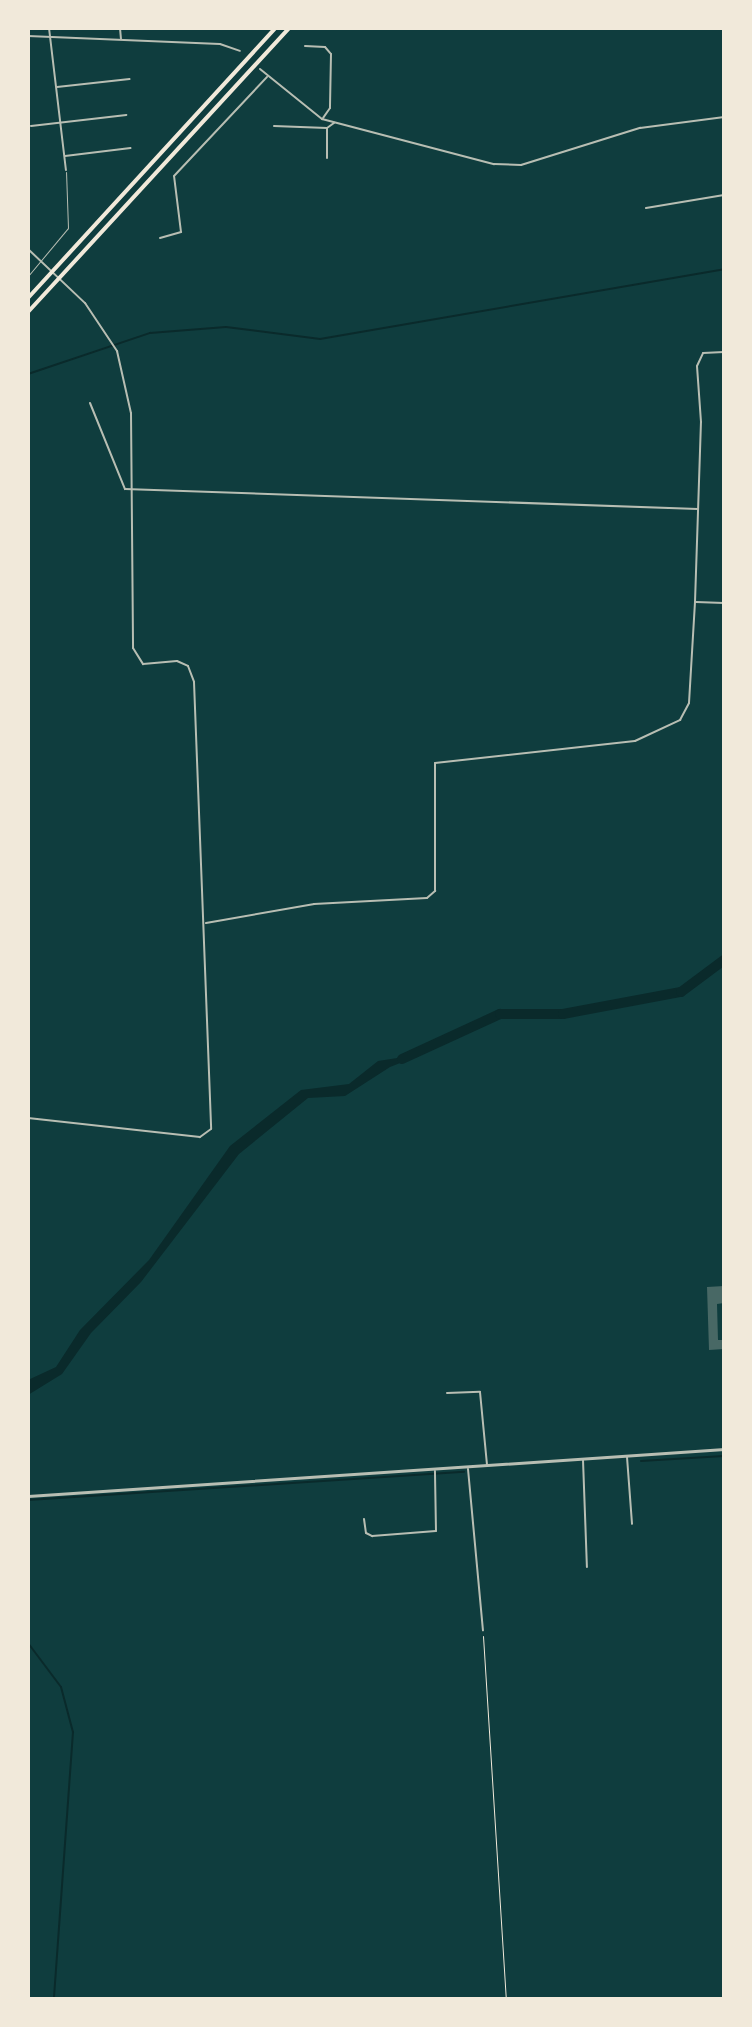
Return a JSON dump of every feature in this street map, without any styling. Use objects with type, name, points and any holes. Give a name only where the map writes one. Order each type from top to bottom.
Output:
[{"type":"highway","points":[[28,298],[275,28]]},
{"type":"highway","points":[[28,312],[289,28]]},
{"type":"street","points":[[49,28],[66,170]]},
{"type":"street","points":[[120,28],[121,39]]},
{"type":"street","points":[[28,36],[220,44],[240,51]]},
{"type":"street","points":[[305,46],[325,47],[331,54],[330,108],[322,119]]},
{"type":"street","points":[[260,69],[322,119],[508,166],[640,128],[724,117]]},
{"type":"street","points":[[160,238],[181,232],[174,176],[268,76]]},
{"type":"street","points":[[57,87],[130,79]]},
{"type":"street","points":[[31,126],[126,115]]},
{"type":"street","points":[[274,126],[327,128],[335,123]]},
{"type":"street","points":[[327,128],[327,158]]},
{"type":"street","points":[[64,157],[131,148]]},
{"type":"street","points":[[646,208],[724,195]]},
{"type":"street","points":[[28,249],[79,297],[111,338],[117,351],[130,394],[133,648],[143,664],[177,661],[188,666],[194,682],[204,923],[208,1135],[28,1118]]},
{"type":"street","points":[[204,923],[314,904],[427,898],[436,883],[435,763],[635,741],[663,732],[680,720],[689,703],[695,602],[697,366],[703,353],[724,352]]},
{"type":"street","points":[[90,403],[122,483],[133,490],[698,509]]},
{"type":"street","points":[[695,602],[724,603]]},
{"type":"street","points":[[447,1393],[480,1392],[487,1466]]},
{"type":"street","points":[[28,1496],[724,1449]]},
{"type":"street","points":[[627,1457],[632,1524]]},
{"type":"street","points":[[583,1460],[587,1567]]},
{"type":"street","points":[[468,1467],[483,1630]]},
{"type":"street","points":[[364,1519],[366,1533],[372,1536],[436,1531],[435,1470]]},
{"type":"lane","points":[[28,276],[68,228],[66,170]]},
{"type":"path","points":[[483,1630],[506,1999]]},
{"type":"water","points":[[423,1054],[390,1067],[345,1096],[308,1098],[239,1154],[141,1282],[91,1333],[62,1374],[28,1395],[28,1380],[56,1367],[80,1330],[149,1260],[230,1146],[301,1090],[349,1084],[378,1061]]},
{"type":"building","points":[[724,1286],[724,1303],[717,1304],[718,1340],[724,1340],[724,1349],[709,1350],[707,1287]]},
{"type":"waterway","points":[[28,374],[150,333],[226,327],[320,339],[724,269]]},
{"type":"waterway","points":[[402,1059],[500,1014],[563,1014],[681,992],[724,960]]},
{"type":"waterway","points":[[641,1461],[724,1456]]},
{"type":"waterway","points":[[28,1500],[464,1472]]},
{"type":"waterway","points":[[28,1643],[61,1687],[73,1732],[54,1999]]}]
